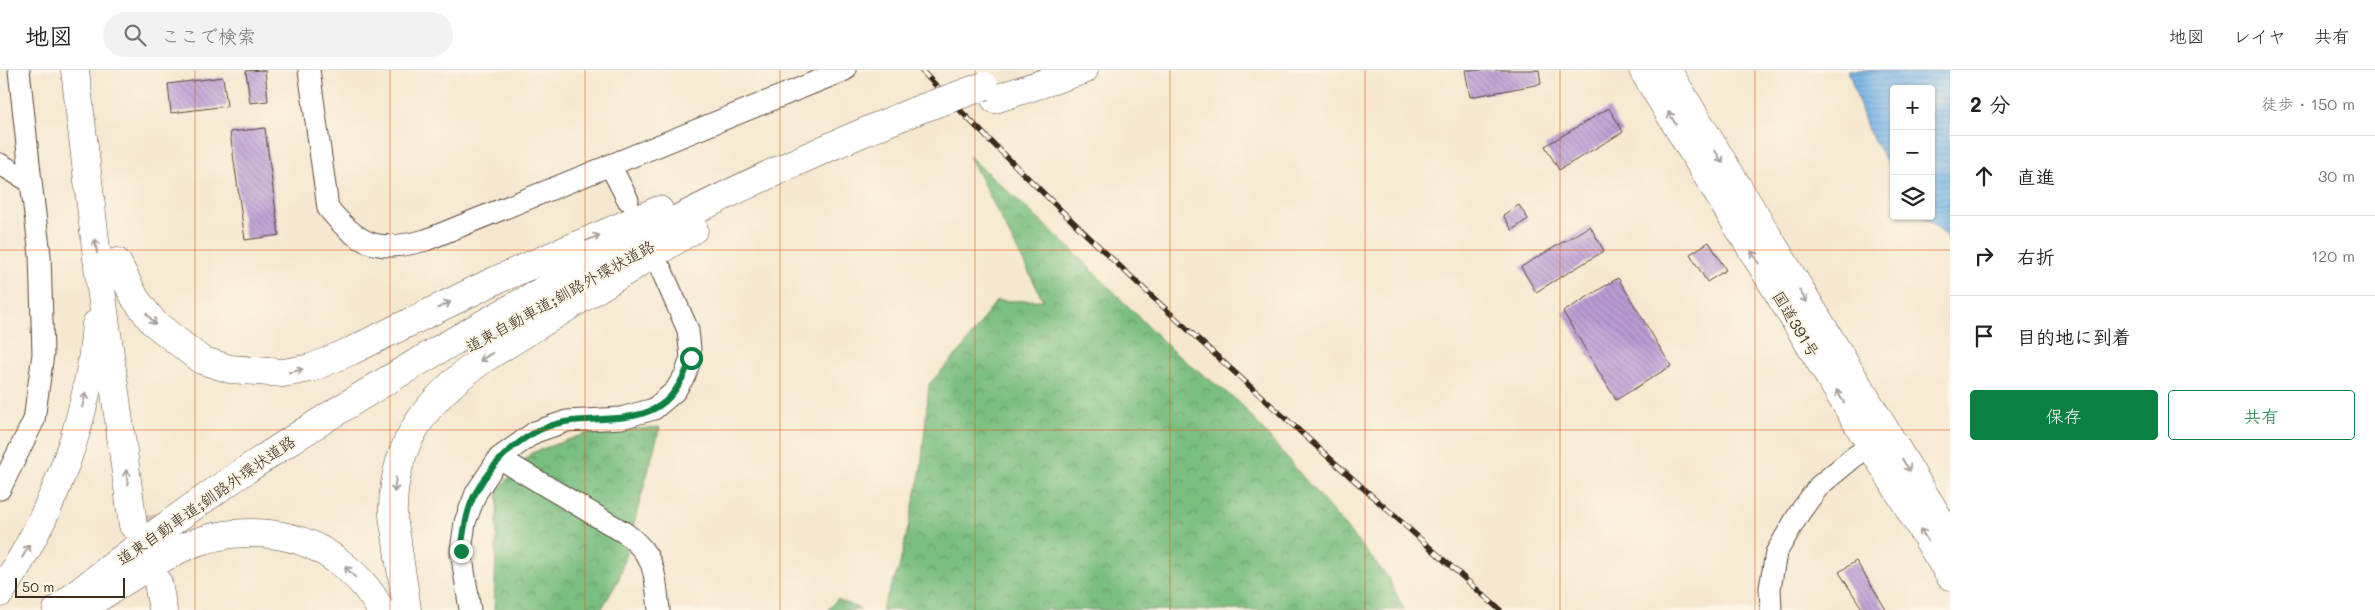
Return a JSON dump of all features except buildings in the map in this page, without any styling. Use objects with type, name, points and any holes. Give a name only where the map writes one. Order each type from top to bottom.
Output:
[{"type":"highway","points":[[75,70],[108,268],[143,535]]},
{"type":"highway","points":[[0,593],[35,535],[55,490],[71,447],[94,354],[108,268],[91,70]]},
{"type":"highway","name":"道東自動車道;釧路外環状道路","points":[[86,607],[143,535],[263,474],[444,360],[638,252],[920,118],[989,92],[1033,70]]},
{"type":"highway","name":"道東自動車道;釧路外環状道路","points":[[989,92],[1084,70]]},
{"type":"highway","name":"国道391号","points":[[1643,70],[1879,441],[1950,537]]},
{"type":"highway","name":"国道391号","points":[[1667,70],[1879,441],[1950,576]]},
{"type":"highway","name":"道東自動車道;釧路外環状道路","points":[[57,610],[143,535],[341,406],[439,349],[634,241],[729,193],[853,136],[920,118]]},
{"type":"highway","points":[[108,268],[135,298],[153,322],[201,360],[230,369],[282,373],[311,368],[351,351],[494,281],[776,160],[853,136]]},
{"type":"highway","points":[[407,610],[392,509],[396,473],[406,441],[420,417],[456,378],[484,358],[736,204]]},
{"type":"highway","points":[[86,607],[182,548],[212,538],[243,533],[269,533],[323,550],[346,567],[364,586],[380,610]]},
{"type":"highway","points":[[148,595],[162,610]]},
{"type":"street","points":[[0,489],[34,420],[43,354],[40,255],[19,70]]},
{"type":"street","points":[[309,70],[328,208],[342,226],[361,239],[381,247],[400,247],[426,240],[845,70]]},
{"type":"street","points":[[0,164],[31,182]]},
{"type":"street","points":[[610,165],[628,200]]},
{"type":"street","points":[[470,610],[461,551],[465,522],[476,492],[499,458],[535,432],[567,422],[621,418],[654,409],[675,391],[685,374],[691,358],[688,330],[660,269]]},
{"type":"street","points":[[1770,610],[1770,588],[1776,553],[1800,512],[1819,486],[1879,441]]},
{"type":"street","points":[[499,458],[625,533],[641,545],[654,570],[658,610]]},
{"type":"green space","points":[[969,156],[1068,246],[1175,353],[1240,403],[1388,577],[1404,610],[881,610],[899,568],[921,470],[929,384],[963,348],[996,301],[1043,300]]},
{"type":"green space","points":[[660,427],[619,579],[601,610],[494,610],[498,490],[531,453],[587,433]]},
{"type":"green space","points":[[837,599],[861,610],[828,610]]},
{"type":"water","points":[[1848,70],[1950,70],[1950,239],[1928,220],[1935,220],[1935,85],[1890,85],[1890,167],[1868,130]]},
{"type":"tunnel","points":[[150,515],[155,558]]},
{"type":"railway","points":[[921,70],[990,141],[1205,346],[1500,610]]},
{"type":"route","points":[[461,551],[465,522],[476,492],[499,458],[535,432],[567,422],[621,418],[654,409],[675,391],[685,374],[691,358]]}]
